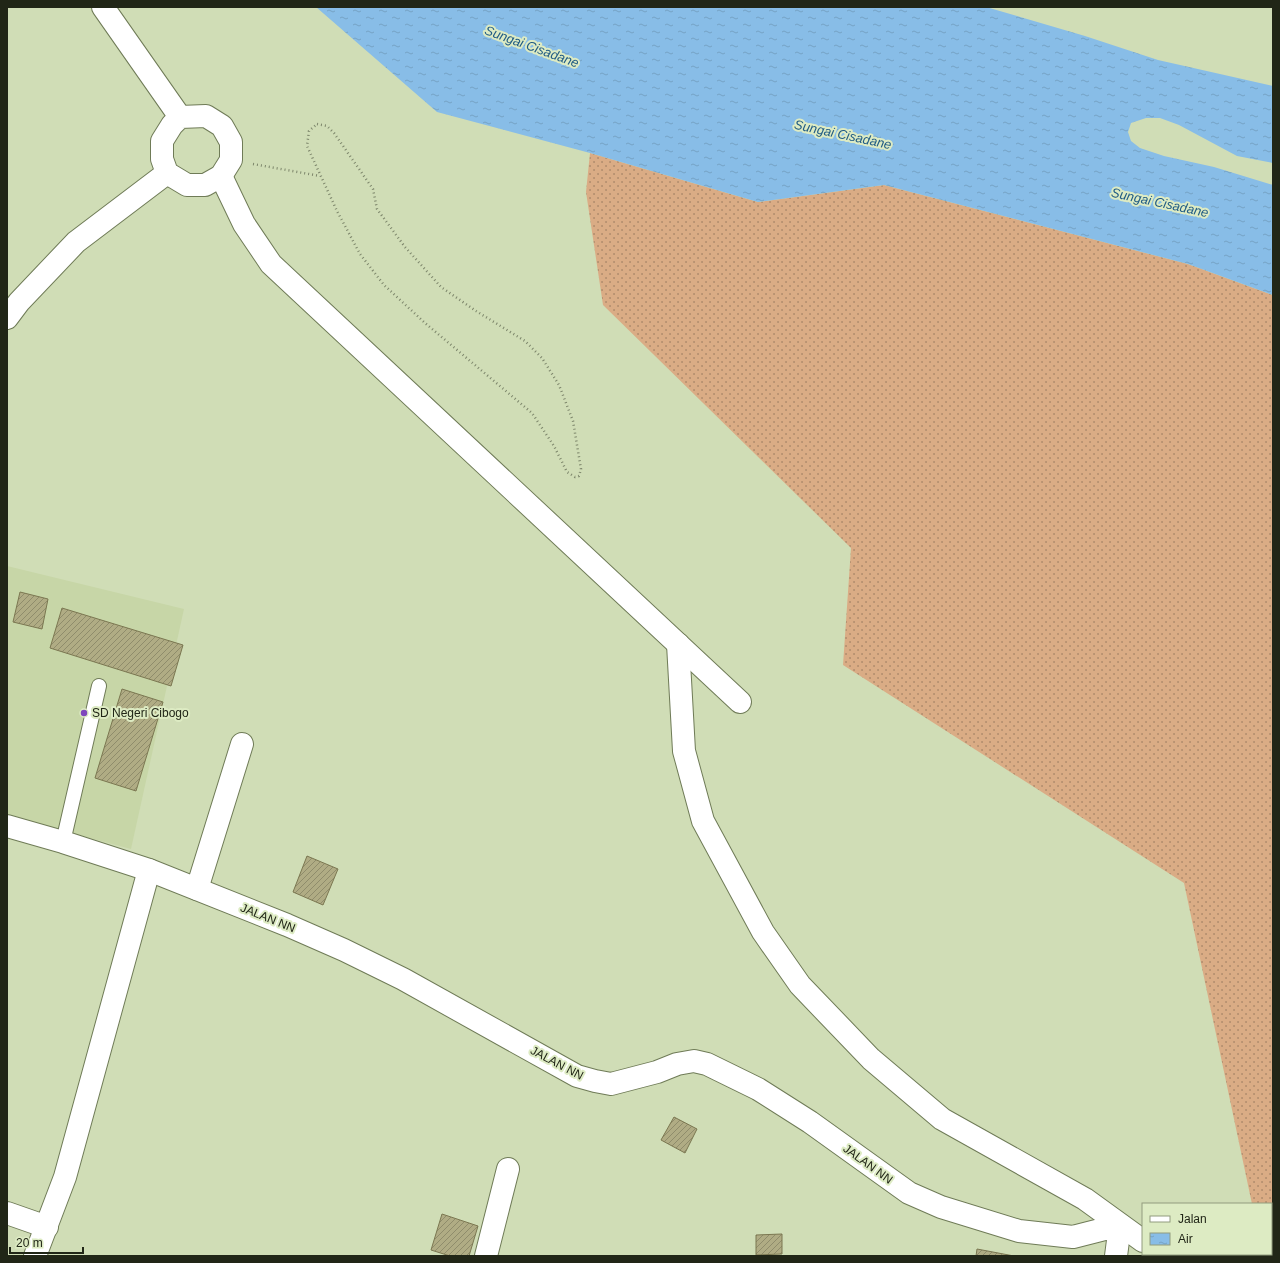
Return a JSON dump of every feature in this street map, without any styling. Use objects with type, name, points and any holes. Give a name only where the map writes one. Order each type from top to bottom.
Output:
[{"type":"street","points":[[102,7],[180,117]]},
{"type":"street","points":[[226,168],[205,186],[187,185],[168,173],[162,159],[162,141],[172,125],[180,117],[206,116],[222,126],[231,142],[226,168],[244,224],[271,264],[740,702]]},
{"type":"street","points":[[7,318],[19,302],[76,242],[168,173]]},
{"type":"street","points":[[678,644],[684,751],[703,821],[763,932],[800,985],[871,1059],[942,1119],[1084,1199],[1142,1240]]},
{"type":"street","points":[[197,889],[242,744]]},
{"type":"street","name":"JALAN NN","points":[[7,826],[63,842],[149,870],[287,925],[344,950],[410,983],[577,1076],[612,1084],[657,1072],[682,1063],[694,1061],[707,1064],[758,1089],[810,1122],[908,1193],[942,1207],[1019,1231],[1073,1237],[1120,1225]]},
{"type":"street","points":[[35,1256],[65,1177],[149,870]]},
{"type":"street","points":[[486,1256],[508,1170]]},
{"type":"street","points":[[7,1213],[47,1227]]},
{"type":"street","points":[[1116,1256],[1120,1225]]},
{"type":"lane","points":[[63,842],[98,686]]},
{"type":"path","points":[[317,124],[327,126],[334,134],[373,189],[377,209],[405,247],[441,287],[476,311],[525,341],[542,358],[560,385],[573,421],[581,469],[579,476],[575,477],[567,472],[554,446],[532,413],[425,323],[384,285],[360,254],[320,176],[307,146],[309,131],[317,124]]},
{"type":"path","points":[[226,168],[320,176]]},
{"type":"shaded area","points":[[590,153],[758,202],[884,185],[1188,264],[1273,295],[1273,1255],[1263,1256],[1272,1255],[1272,1203],[1252,1203],[1184,883],[843,665],[851,548],[603,305],[586,192]]},
{"type":"shaded area","name":"SD Negeri Cibogo","points":[[7,566],[184,609],[131,849],[7,816]]},
{"type":"water","name":"Sungai Cisadane","points":[[316,7],[986,7],[1085,36],[1158,60],[1273,86],[1273,163],[1237,156],[1179,125],[1160,118],[1146,118],[1131,123],[1128,132],[1131,141],[1140,148],[1164,156],[1214,167],[1273,185],[1273,295],[1188,264],[884,185],[758,202],[590,153],[437,112]]},
{"type":"building","points":[[20,592],[48,599],[42,629],[13,622]]},
{"type":"building","points":[[62,608],[183,645],[171,686],[50,648]]},
{"type":"building","points":[[122,689],[163,702],[136,791],[95,778]]},
{"type":"building","points":[[307,856],[338,869],[323,905],[293,892]]},
{"type":"building","points":[[674,1117],[697,1129],[685,1153],[661,1140]]},
{"type":"building","points":[[442,1214],[478,1226],[469,1256],[450,1256],[431,1250]]},
{"type":"building","points":[[782,1234],[782,1254],[756,1255],[756,1235]]},
{"type":"building","points":[[977,1249],[1014,1256],[976,1256]]},
{"type":"place","name":"SD Negeri Cibogo","points":[[84,713]]}]
